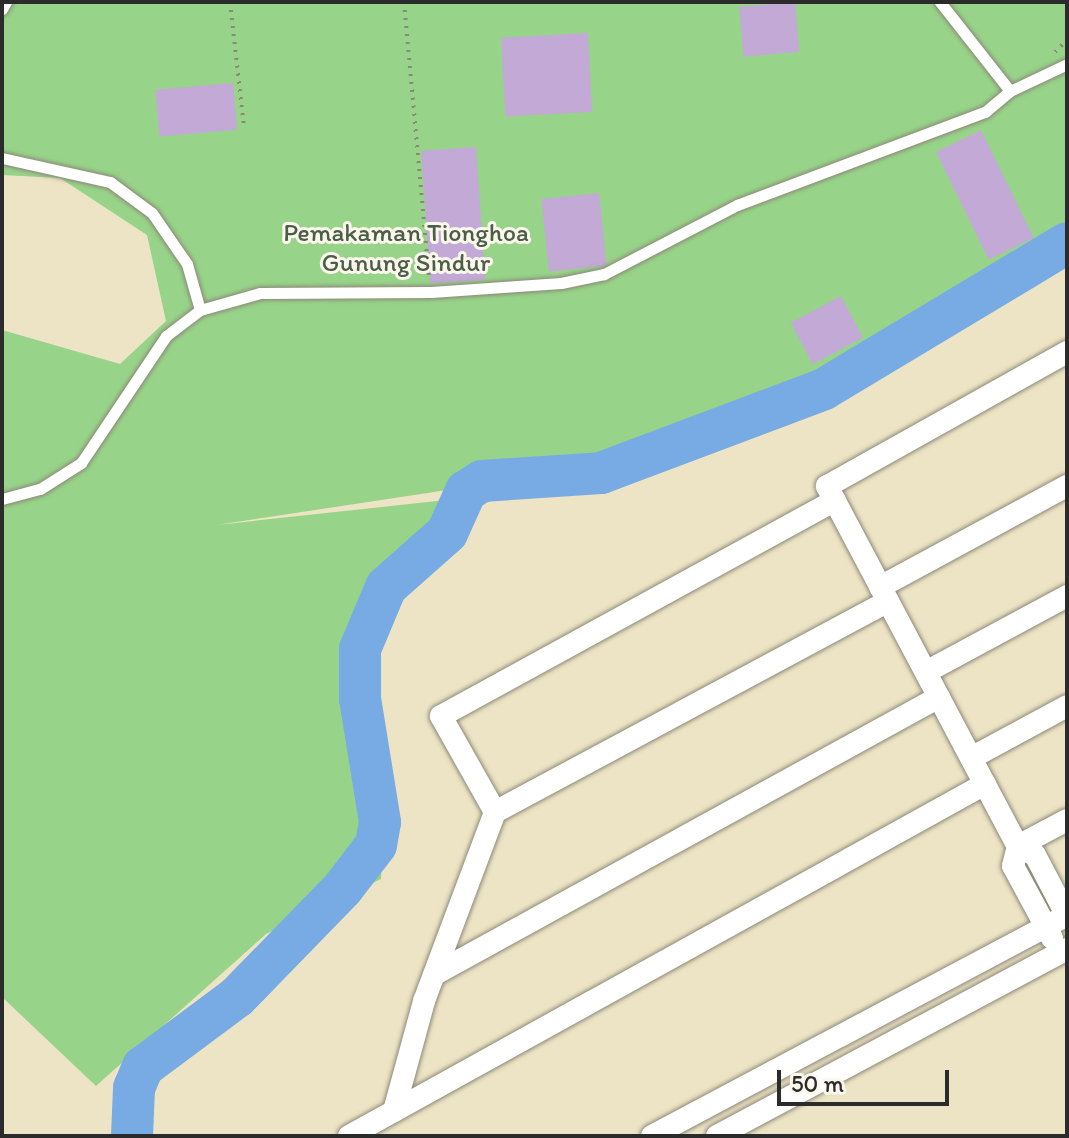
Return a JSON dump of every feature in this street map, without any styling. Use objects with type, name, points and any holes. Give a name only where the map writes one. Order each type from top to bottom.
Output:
[{"type":"street","points":[[652,1136],[1067,915],[1035,855],[1018,846],[827,486],[1067,352]]},
{"type":"street","points":[[394,1111],[435,974],[495,812],[884,594],[1067,486]]},
{"type":"street","points":[[495,812],[441,716],[835,500]]},
{"type":"street","points":[[926,672],[1067,596]]},
{"type":"street","points":[[435,974],[939,697]]},
{"type":"street","points":[[971,758],[1067,706]]},
{"type":"street","points":[[349,1136],[985,784]]},
{"type":"street","points":[[717,1136],[1064,951],[1046,926],[1013,866],[1018,846],[1067,820]]},
{"type":"lane","points":[[2,9],[6,2]]},
{"type":"lane","points":[[940,2],[1010,91]]},
{"type":"lane","points":[[2,499],[40,489],[81,463],[166,336],[200,310],[260,293],[431,292],[561,283],[604,274],[737,205],[985,112],[1010,91],[1067,64]]},
{"type":"lane","points":[[2,158],[110,182],[152,213],[187,264],[200,310]]},
{"type":"path","points":[[230,2],[244,127]]},
{"type":"path","points":[[404,2],[431,292]]},
{"type":"green space","name":"Pemakaman Tionghoa Gunung Sindur","points":[[2,2],[1067,2],[1067,245],[766,411],[520,479],[216,525],[483,496],[466,542],[413,564],[354,614],[347,669],[384,785],[381,879],[266,934],[96,1086],[2,997],[2,330],[120,364],[166,321],[147,235],[60,178],[2,175]]},
{"type":"building","points":[[795,2],[799,52],[744,57],[739,7]]},
{"type":"building","points":[[588,33],[592,112],[505,116],[501,38]]},
{"type":"building","points":[[233,83],[237,130],[159,137],[155,90]]},
{"type":"building","points":[[981,130],[1034,238],[989,260],[936,152]]},
{"type":"building","points":[[476,147],[485,280],[430,284],[421,151]]},
{"type":"building","points":[[599,193],[607,266],[549,272],[541,199]]},
{"type":"building","points":[[841,296],[863,337],[813,364],[791,323]]},
{"type":"waterway","points":[[132,1136],[134,1088],[143,1067],[237,997],[343,888],[376,845],[380,822],[360,699],[360,649],[386,587],[447,533],[466,491],[482,481],[601,473],[824,389],[1067,243]]}]
